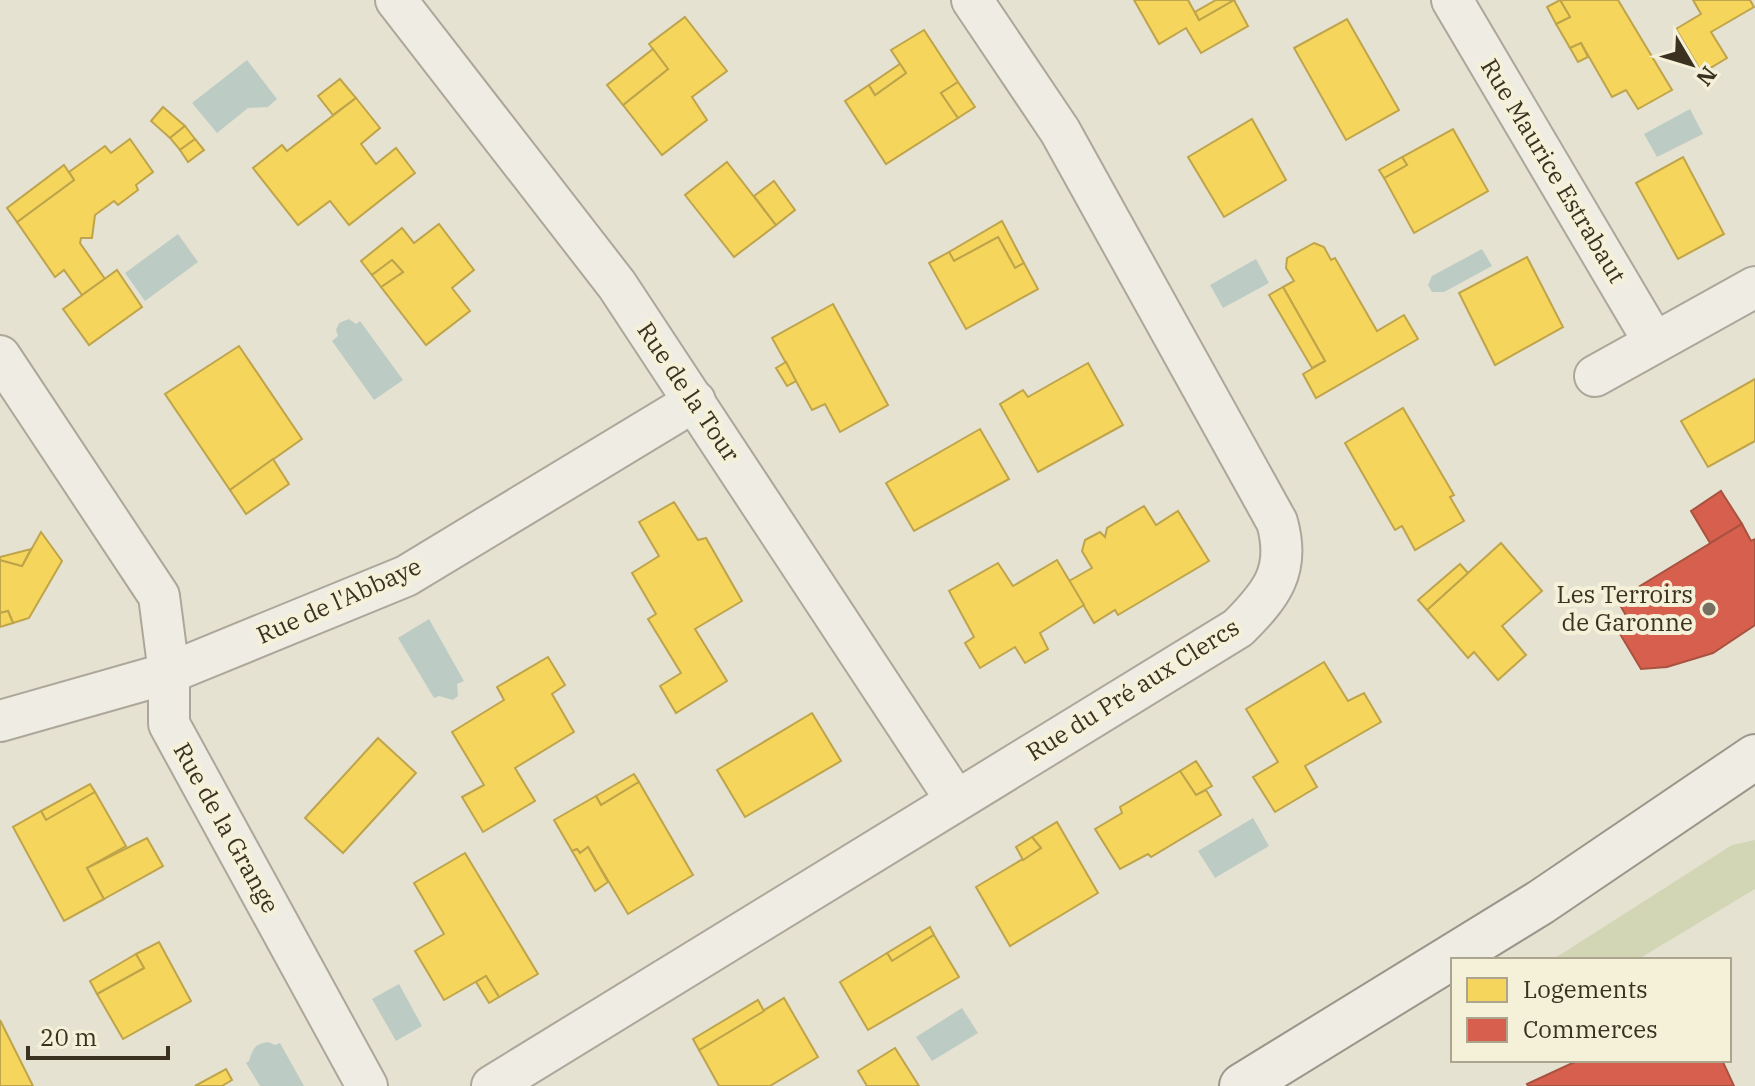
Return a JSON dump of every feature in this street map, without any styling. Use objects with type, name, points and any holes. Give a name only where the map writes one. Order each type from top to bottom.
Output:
[{"type":"main road","points":[[1242,1086],[1562,888],[1755,757]]},
{"type":"main road","points":[[1562,888],[1755,793]]},
{"type":"street","name":"Rue de la Tour","points":[[396,0],[617,285],[956,800]]},
{"type":"street","name":"Rue du Pré aux Clercs","points":[[492,1086],[1238,628],[1261,605],[1276,582],[1283,552],[1277,522],[1060,131],[972,0]]},
{"type":"street","name":"Rue Maurice Estrabaut","points":[[1452,0],[1654,342]]},
{"type":"street","points":[[1595,376],[1755,287]]},
{"type":"street","name":"Rue de la Grange","points":[[0,356],[159,596],[169,673],[169,724],[367,1086]]},
{"type":"street","name":"Rue de l'Abbaye","points":[[0,721],[169,673],[406,576],[695,401]]},
{"type":"green space","points":[[1755,840],[1755,889],[1640,958],[1555,958],[1732,845]]},
{"type":"shaded area","points":[[247,60],[277,99],[268,107],[248,108],[217,133],[192,103]]},
{"type":"shaded area","points":[[1690,109],[1703,134],[1657,157],[1644,134]]},
{"type":"shaded area","points":[[178,234],[198,262],[145,301],[125,273]]},
{"type":"shaded area","points":[[1482,249],[1492,266],[1444,292],[1432,292],[1428,285],[1432,276]]},
{"type":"shaded area","points":[[1256,259],[1269,283],[1223,308],[1210,285]]},
{"type":"shaded area","points":[[349,319],[356,324],[360,321],[403,380],[374,400],[332,341],[338,336],[336,330],[339,323]]},
{"type":"shaded area","points":[[429,619],[464,681],[457,684],[458,696],[453,700],[439,696],[434,698],[398,638]]},
{"type":"shaded area","points":[[1253,818],[1269,846],[1215,878],[1198,851]]},
{"type":"shaded area","points":[[399,984],[422,1026],[396,1041],[372,999]]},
{"type":"shaded area","points":[[962,1008],[978,1033],[932,1061],[916,1037]]},
{"type":"shaded area","points":[[268,1042],[275,1045],[280,1043],[304,1086],[260,1086],[246,1063],[255,1047]]},
{"type":"building: Logements","points":[[1134,0],[1188,0],[1199,20],[1234,0],[1248,26],[1201,53],[1186,28],[1159,44]]},
{"type":"building: Logements","points":[[1216,0],[1234,0],[1199,20],[1195,12]]},
{"type":"building: Logements","points":[[1560,0],[1618,0],[1672,90],[1638,109],[1626,90],[1612,97],[1581,43],[1570,48],[1556,24],[1570,17]]},
{"type":"building: Logements","points":[[1560,0],[1570,17],[1556,24],[1547,7]]},
{"type":"building: Logements","points":[[1693,0],[1750,0],[1754,7],[1711,32],[1727,58],[1702,73],[1676,29],[1701,14]]},
{"type":"building: Logements","points":[[685,17],[727,71],[692,97],[707,120],[662,155],[623,105],[668,69],[649,44]]},
{"type":"building: Logements","points":[[1347,19],[1399,110],[1346,140],[1294,48]]},
{"type":"building: Logements","points":[[924,30],[958,82],[941,93],[958,118],[886,164],[845,101],[869,85],[875,95],[906,73],[891,50]]},
{"type":"building: Logements","points":[[1581,43],[1588,57],[1578,62],[1570,48]]},
{"type":"building: Logements","points":[[653,49],[668,69],[623,105],[607,85]]},
{"type":"building: Logements","points":[[900,64],[906,73],[875,95],[869,85]]},
{"type":"building: Logements","points":[[340,79],[356,98],[333,115],[318,96]]},
{"type":"building: Logements","points":[[958,82],[975,107],[958,118],[941,93]]},
{"type":"building: Logements","points":[[356,98],[380,128],[361,144],[376,164],[396,148],[415,173],[349,225],[330,201],[298,225],[253,168],[282,145],[287,151]]},
{"type":"building: Logements","points":[[163,107],[185,126],[170,138],[151,121]]},
{"type":"building: Logements","points":[[1252,119],[1286,180],[1224,217],[1188,157]]},
{"type":"building: Logements","points":[[185,126],[195,139],[180,150],[170,138]]},
{"type":"building: Logements","points":[[1453,129],[1488,191],[1414,233],[1384,178],[1407,165],[1402,157]]},
{"type":"building: Logements","points":[[130,139],[153,172],[136,185],[138,190],[118,205],[114,201],[95,215],[92,238],[81,238],[80,243],[105,279],[82,295],[64,270],[55,277],[17,222],[74,180],[69,172],[105,146],[111,153]]},
{"type":"building: Logements","points":[[195,139],[204,150],[188,162],[180,150]]},
{"type":"building: Logements","points":[[1402,157],[1407,165],[1384,178],[1379,170]]},
{"type":"building: Logements","points":[[1683,157],[1724,234],[1678,259],[1636,183]]},
{"type":"building: Logements","points":[[727,162],[776,225],[734,257],[685,195]]},
{"type":"building: Logements","points":[[64,165],[74,180],[17,222],[7,208]]},
{"type":"building: Logements","points":[[774,181],[795,210],[776,225],[754,196]]},
{"type":"building: Logements","points":[[1002,221],[1024,263],[1015,268],[998,237],[954,261],[949,252]]},
{"type":"building: Logements","points":[[439,224],[474,270],[452,288],[470,311],[426,345],[381,287],[403,272],[392,260],[372,275],[361,261],[402,228],[414,243]]},
{"type":"building: Logements","points":[[998,237],[1015,268],[1024,263],[1038,289],[966,329],[929,263],[949,252],[954,261]]},
{"type":"building: Logements","points":[[1314,243],[1324,247],[1331,260],[1335,258],[1377,331],[1404,315],[1418,339],[1316,398],[1303,374],[1325,361],[1283,287],[1294,281],[1286,268],[1287,258]]},
{"type":"building: Logements","points":[[1527,257],[1563,327],[1495,365],[1459,293]]},
{"type":"building: Logements","points":[[392,260],[403,272],[381,287],[372,275]]},
{"type":"building: Logements","points":[[117,270],[142,307],[89,345],[63,309]]},
{"type":"building: Logements","points":[[1283,287],[1325,361],[1312,368],[1269,295]]},
{"type":"building: Logements","points":[[833,304],[888,405],[840,432],[825,404],[812,410],[772,338]]},
{"type":"building: Logements","points":[[239,346],[302,439],[230,490],[165,394]]},
{"type":"building: Logements","points":[[786,362],[796,381],[787,386],[776,368]]},
{"type":"building: Logements","points":[[1088,363],[1123,425],[1038,472],[1000,404],[1023,390],[1028,397]]},
{"type":"building: Logements","points":[[1755,379],[1755,441],[1708,467],[1681,421]]},
{"type":"building: Logements","points":[[1403,408],[1454,495],[1450,497],[1464,521],[1415,550],[1402,526],[1395,530],[1345,443]]},
{"type":"building: Logements","points":[[980,429],[1009,479],[914,531],[886,483]]},
{"type":"building: Logements","points":[[273,459],[289,484],[246,514],[230,490]]},
{"type":"building: Logements","points":[[674,502],[698,540],[706,538],[742,601],[695,629],[727,681],[676,713],[660,686],[681,673],[648,619],[656,614],[632,573],[659,556],[639,522]]},
{"type":"building: Logements","points":[[1144,506],[1156,525],[1178,511],[1209,561],[1118,615],[1115,610],[1094,623],[1069,581],[1092,568],[1082,551],[1085,540],[1100,532],[1105,537],[1107,528]]},
{"type":"building: Logements","points":[[41,532],[62,561],[29,618],[13,623],[8,611],[0,613],[0,560],[22,566]]},
{"type":"building: Logements","points":[[1501,543],[1542,591],[1502,626],[1526,655],[1498,680],[1474,652],[1468,658],[1427,610]]},
{"type":"building: Logements","points":[[31,549],[22,566],[0,560],[0,557]]},
{"type":"building: Logements","points":[[1057,560],[1084,605],[1040,633],[1048,649],[1025,663],[1015,647],[980,668],[965,643],[974,637],[949,591],[998,563],[1013,586]]},
{"type":"building: Logements","points":[[1460,564],[1468,573],[1427,610],[1418,600]]},
{"type":"building: Logements","points":[[8,611],[13,623],[0,627],[0,613]]},
{"type":"building: Logements","points":[[548,657],[565,685],[552,694],[574,732],[515,768],[535,801],[483,832],[462,797],[484,785],[452,732],[504,700],[497,687]]},
{"type":"building: Logements","points":[[1324,662],[1348,701],[1364,693],[1381,722],[1305,766],[1317,787],[1275,812],[1253,777],[1278,762],[1246,709]]},
{"type":"building: Logements","points":[[812,713],[841,761],[745,817],[717,770]]},
{"type":"building: Logements","points":[[378,738],[416,773],[343,853],[305,818]]},
{"type":"building: Logements","points":[[1196,761],[1212,786],[1196,795],[1180,771]]},
{"type":"building: Logements","points":[[1180,771],[1196,795],[1206,790],[1221,815],[1151,857],[1148,854],[1120,869],[1095,829],[1122,813],[1120,807]]},
{"type":"building: Logements","points":[[634,774],[639,782],[601,805],[596,796]]},
{"type":"building: Logements","points":[[639,782],[693,875],[628,914],[588,847],[580,853],[577,849],[572,851],[554,820],[596,796],[601,805]]},
{"type":"building: Logements","points":[[90,784],[95,792],[46,820],[41,811]]},
{"type":"building: Logements","points":[[95,792],[126,846],[87,868],[104,899],[64,921],[13,827],[41,811],[46,820]]},
{"type":"building: Logements","points":[[1057,822],[1098,893],[1010,946],[976,887],[1041,848],[1032,837]]},
{"type":"building: Logements","points":[[1032,837],[1041,848],[1023,860],[1016,847]]},
{"type":"building: Logements","points":[[147,838],[163,866],[104,899],[87,868]]},
{"type":"building: Logements","points":[[588,847],[608,882],[595,891],[572,851],[577,849],[580,853]]},
{"type":"building: Logements","points":[[465,853],[538,974],[499,997],[486,976],[444,1000],[415,951],[444,934],[414,883]]},
{"type":"building: Logements","points":[[930,927],[934,935],[892,961],[887,953]]},
{"type":"building: Logements","points":[[934,935],[959,977],[868,1030],[840,982],[887,953],[892,961]]},
{"type":"building: Logements","points":[[159,942],[191,1001],[123,1039],[97,994],[144,968],[136,954]]},
{"type":"building: Logements","points":[[136,954],[144,968],[97,994],[90,981]]},
{"type":"building: Logements","points":[[486,976],[499,997],[489,1003],[476,982]]},
{"type":"building: Logements","points":[[784,998],[818,1057],[770,1086],[719,1086],[699,1050]]},
{"type":"building: Logements","points":[[758,1000],[764,1011],[699,1050],[693,1039]]},
{"type":"building: Logements","points":[[0,1020],[33,1086],[0,1086]]},
{"type":"building: Logements","points":[[895,1048],[919,1086],[867,1086],[858,1071]]},
{"type":"building: Logements","points":[[226,1069],[232,1080],[222,1086],[195,1086]]},
{"type":"building: Commerces","points":[[1721,491],[1742,524],[1710,543],[1691,511]]},
{"type":"building: Commerces","points":[[1742,524],[1751,541],[1755,539],[1755,625],[1713,653],[1667,667],[1641,669],[1614,624],[1627,617],[1617,600]]},
{"type":"building: Commerces","points":[[1575,1062],[1723,1062],[1734,1086],[1528,1086]]},
{"type":"place","name":"Les Terroirs de Garonne","points":[[1709,609]]}]
